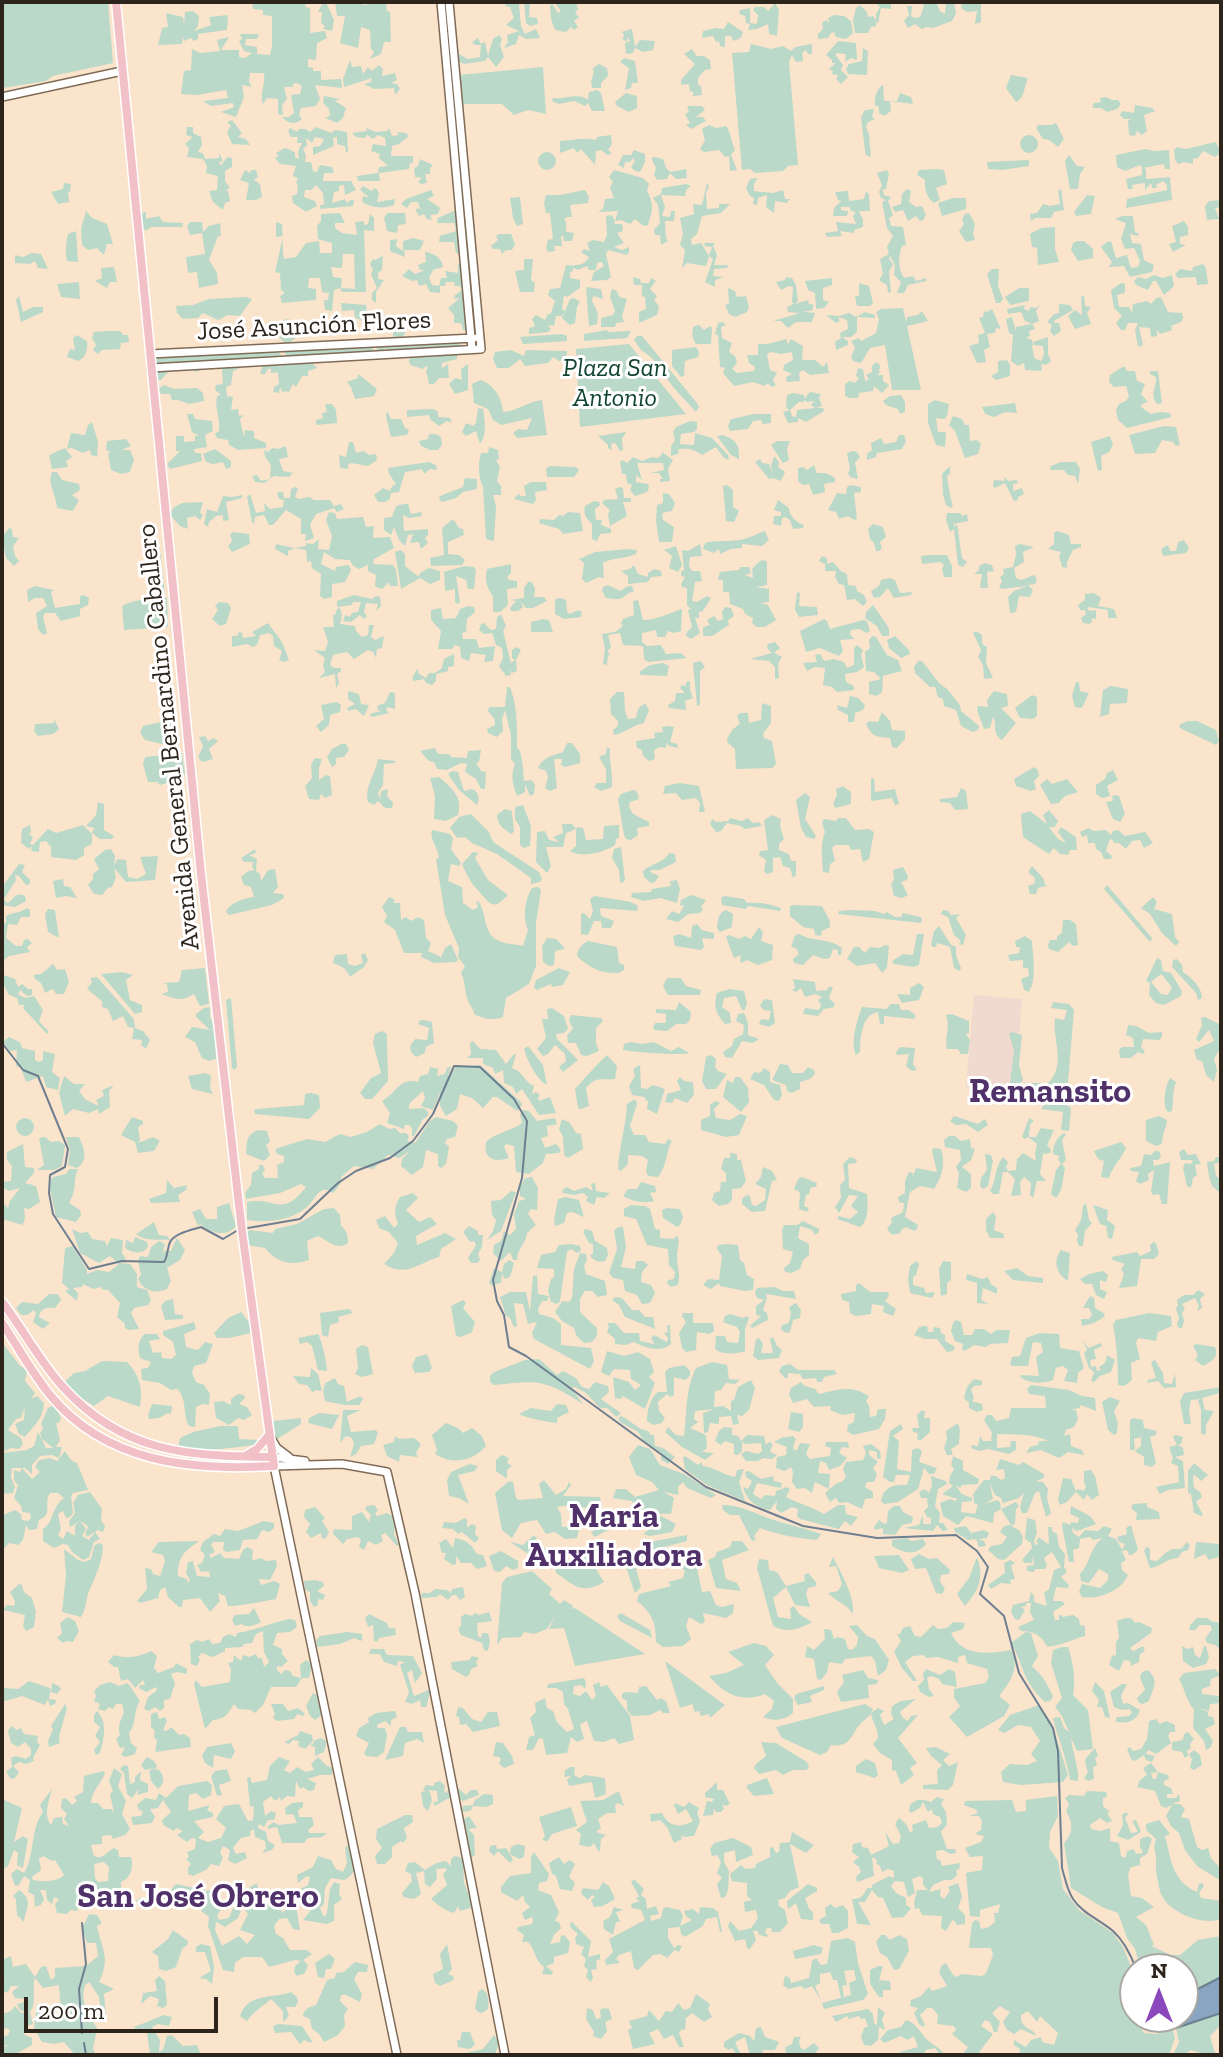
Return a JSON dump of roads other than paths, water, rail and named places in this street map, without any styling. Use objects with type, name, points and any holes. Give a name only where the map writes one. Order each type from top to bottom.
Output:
[{"type":"main road","name":"Avenida General Bernardino Caballero","points":[[116,2],[201,874],[242,1231],[274,1462]]},
{"type":"main road","points":[[441,2],[476,338]]},
{"type":"main road","points":[[449,2],[476,338]]},
{"type":"main road","points":[[2,97],[122,71]]},
{"type":"main road","name":"José Asunción Flores","points":[[150,354],[476,338],[477,349],[151,368]]},
{"type":"main road","points":[[2,1302],[61,1385],[78,1403],[122,1433],[149,1445],[190,1455]]},
{"type":"main road","points":[[2,1323],[44,1387],[71,1417],[107,1441],[154,1460],[203,1467],[255,1467],[291,1458]]},
{"type":"main road","points":[[241,1457],[257,1449],[269,1434],[277,1448],[291,1458],[315,1463]]},
{"type":"main road","points":[[154,1460],[167,1455],[241,1457],[274,1462],[359,1466],[387,1472],[415,1593],[505,2055]]},
{"type":"main road","points":[[274,1462],[397,2055]]},
{"type":"main road","points":[[255,1467],[270,1474],[278,1483]]},
{"type":"water","points":[[1221,1977],[1221,2013],[1199,2020],[1199,1988]]},
{"type":"waterway","points":[[2,1043],[23,1070],[38,1076],[68,1149],[65,1167],[50,1175],[49,1193],[53,1214],[89,1269],[122,1261],[164,1262],[172,1239],[201,1227],[223,1239],[238,1230]]},
{"type":"waterway","points":[[248,1228],[300,1219],[338,1183],[356,1171],[390,1158],[413,1141],[433,1114],[454,1066],[480,1067],[514,1099],[527,1121],[522,1178],[493,1280],[497,1301],[504,1315],[509,1347],[526,1356],[706,1487],[803,1526],[877,1538],[956,1535],[977,1551],[988,1567],[980,1594],[1004,1616],[1019,1673],[1053,1728],[1058,1751],[1062,1868],[1068,1888],[1081,1908],[1113,1931],[1129,1953]]},
{"type":"waterway","points":[[82,1923],[86,1964],[79,1989],[82,2033]]},
{"type":"waterway","points":[[84,2043],[86,2055]]},
{"type":"district","name":"Remansito","points":[[1050,1092]]},
{"type":"district","name":"María Auxiliadora","points":[[614,1536]]},
{"type":"district","name":"San José Obrero","points":[[198,1897]]},
{"type":"park label","name":"Plaza San Antonio","points":[[615,384]]}]
